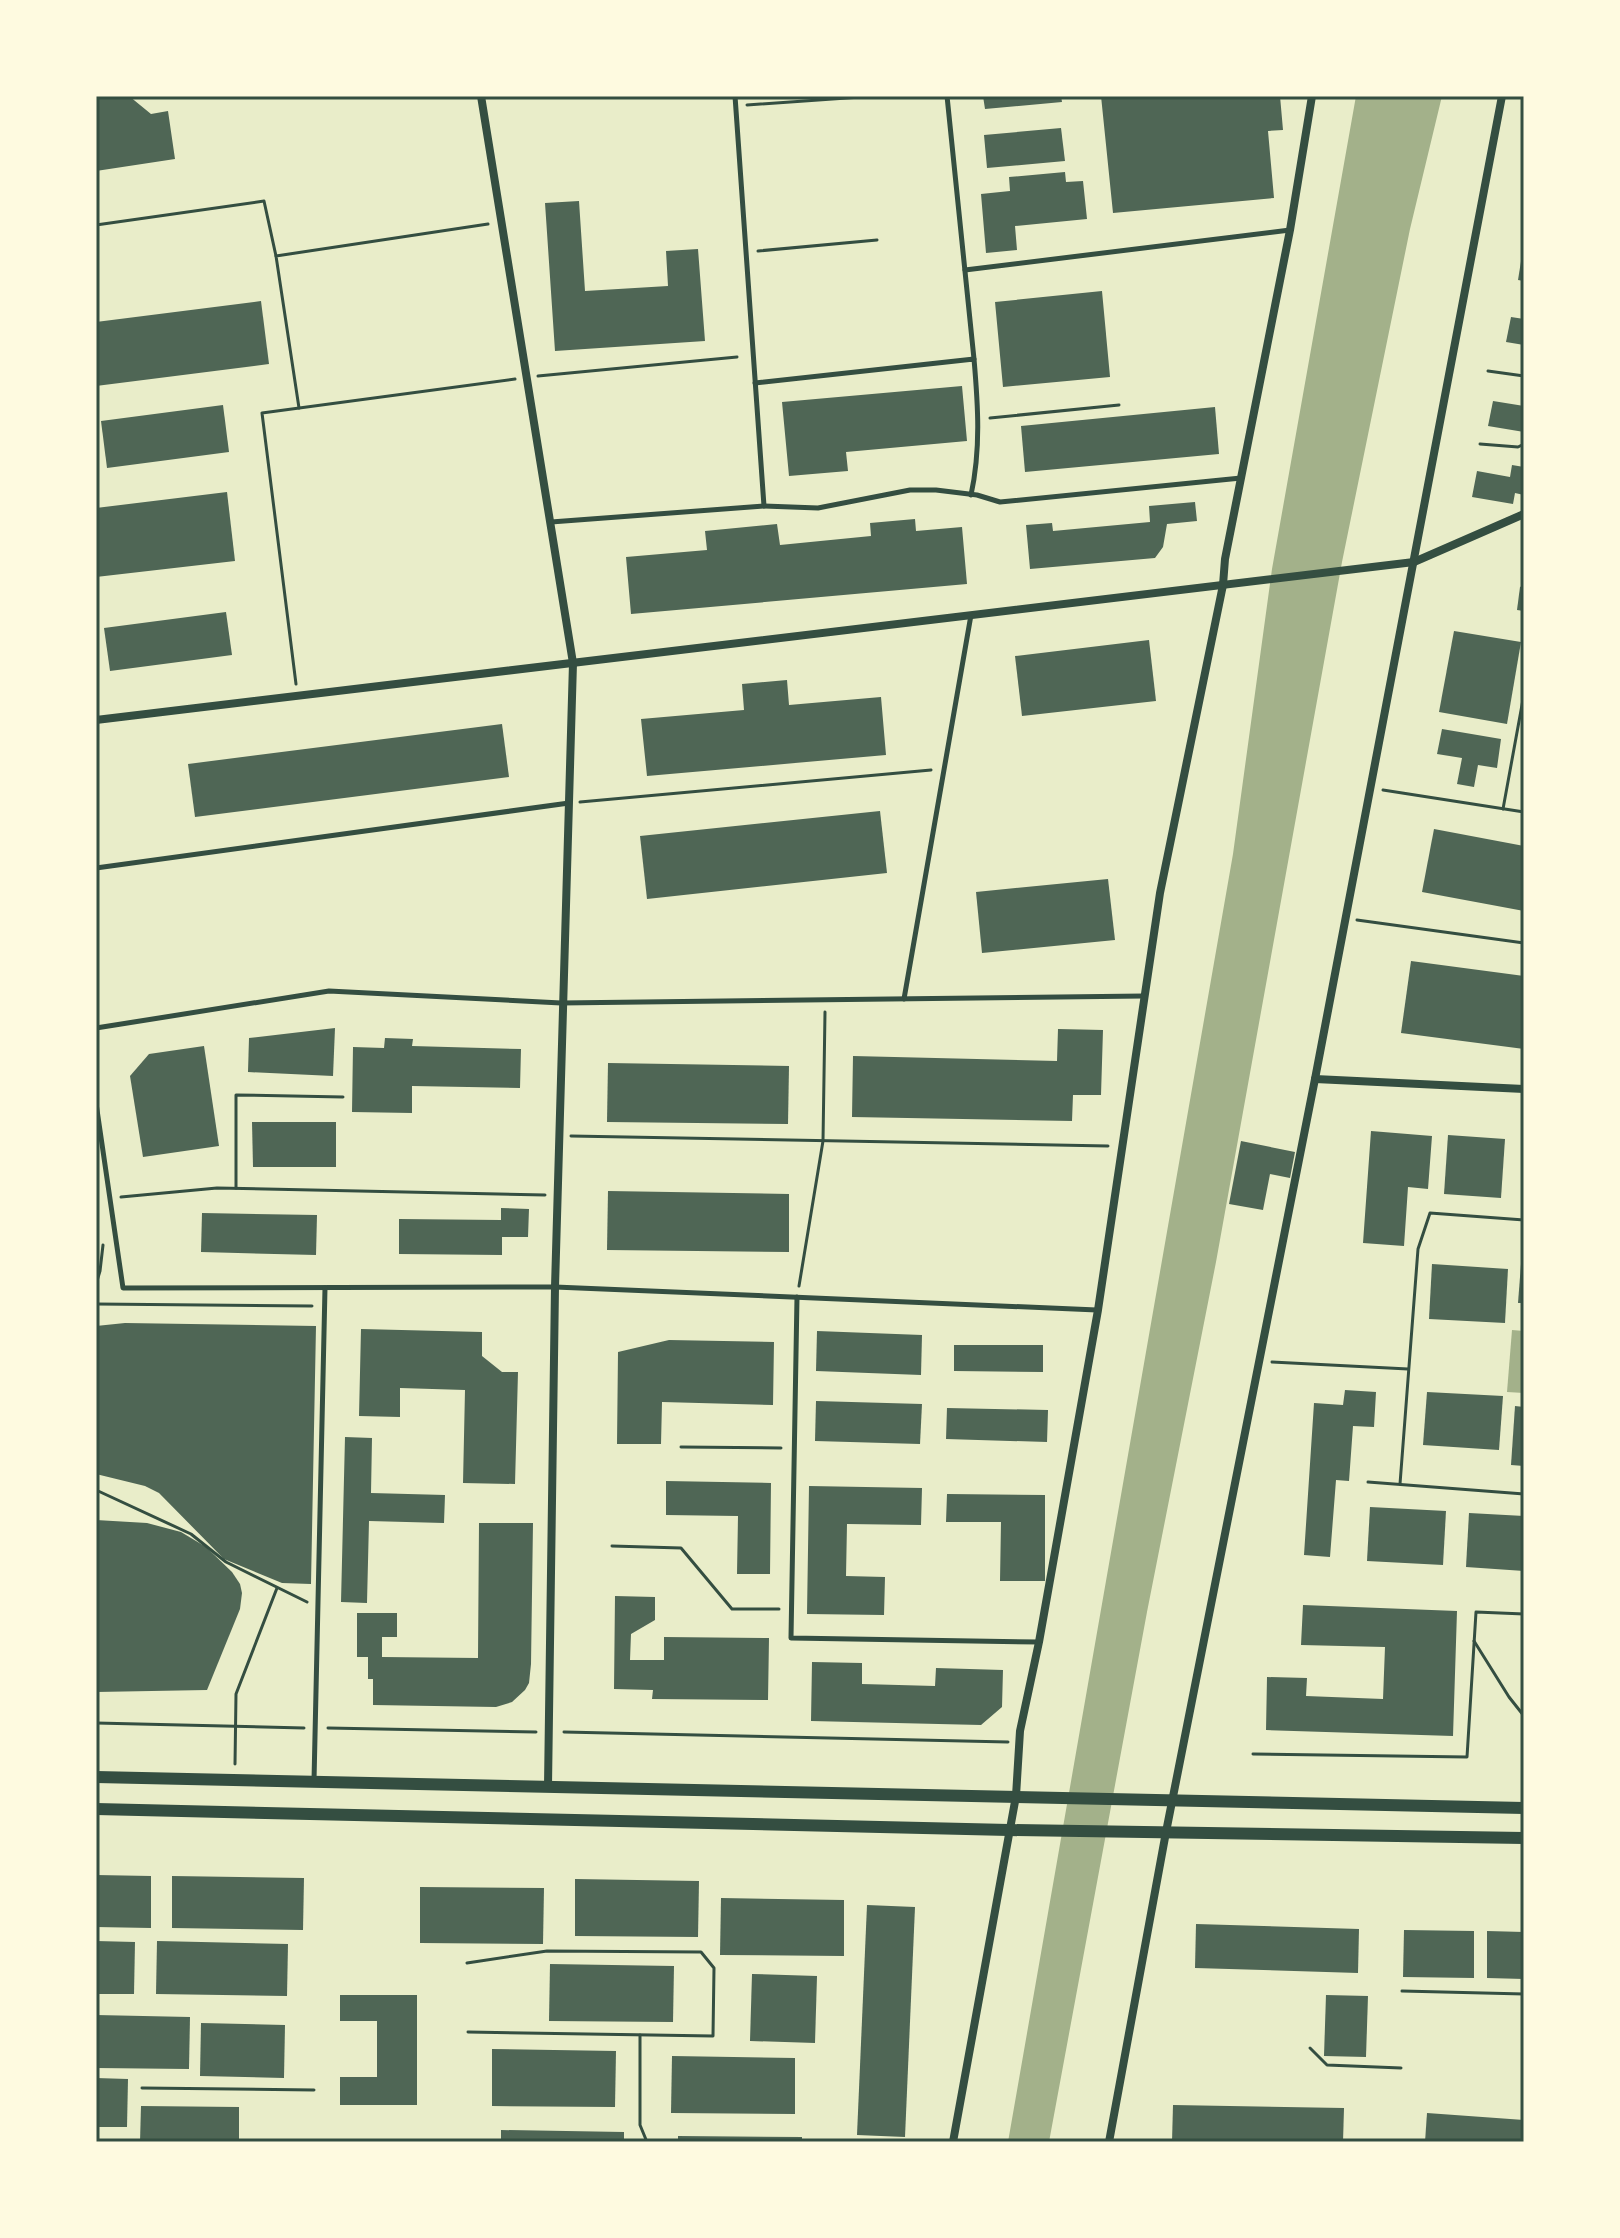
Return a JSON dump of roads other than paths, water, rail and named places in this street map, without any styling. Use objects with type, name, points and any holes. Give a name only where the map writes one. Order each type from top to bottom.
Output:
[{"type":"main road","points":[[96,1777],[1524,1808]]},
{"type":"main road","points":[[96,1809],[1009,1830],[1524,1838]]},
{"type":"street","points":[[481,96],[573,663],[557,1195],[548,1786]]},
{"type":"street","points":[[953,2142],[1016,1796],[1020,1731],[1039,1642],[1098,1310],[1160,893],[1223,585],[1225,559],[1290,230],[1312,96]]},
{"type":"street","points":[[1109,2142],[1166,1832],[1346,919],[1502,96]]},
{"type":"street","points":[[96,720],[1414,562],[1524,514]]},
{"type":"street","points":[[1315,1079],[1524,1089]]},
{"type":"lane","points":[[735,96],[764,506]]},
{"type":"lane","points":[[947,96],[979,419],[977,467],[971,495]]},
{"type":"lane","points":[[965,270],[1290,230]]},
{"type":"lane","points":[[755,383],[974,359]]},
{"type":"lane","points":[[550,522],[764,506],[818,508],[910,490],[936,490],[1000,502],[1241,478]]},
{"type":"lane","points":[[904,999],[971,615]]},
{"type":"lane","points":[[96,868],[569,803]]},
{"type":"lane","points":[[96,1028],[329,991],[563,1003],[1146,996]]},
{"type":"lane","points":[[96,1103],[123,1288],[555,1287],[1098,1310]]},
{"type":"lane","points":[[314,1781],[325,1288]]},
{"type":"lane","points":[[797,1297],[791,1638],[1039,1642]]}]
